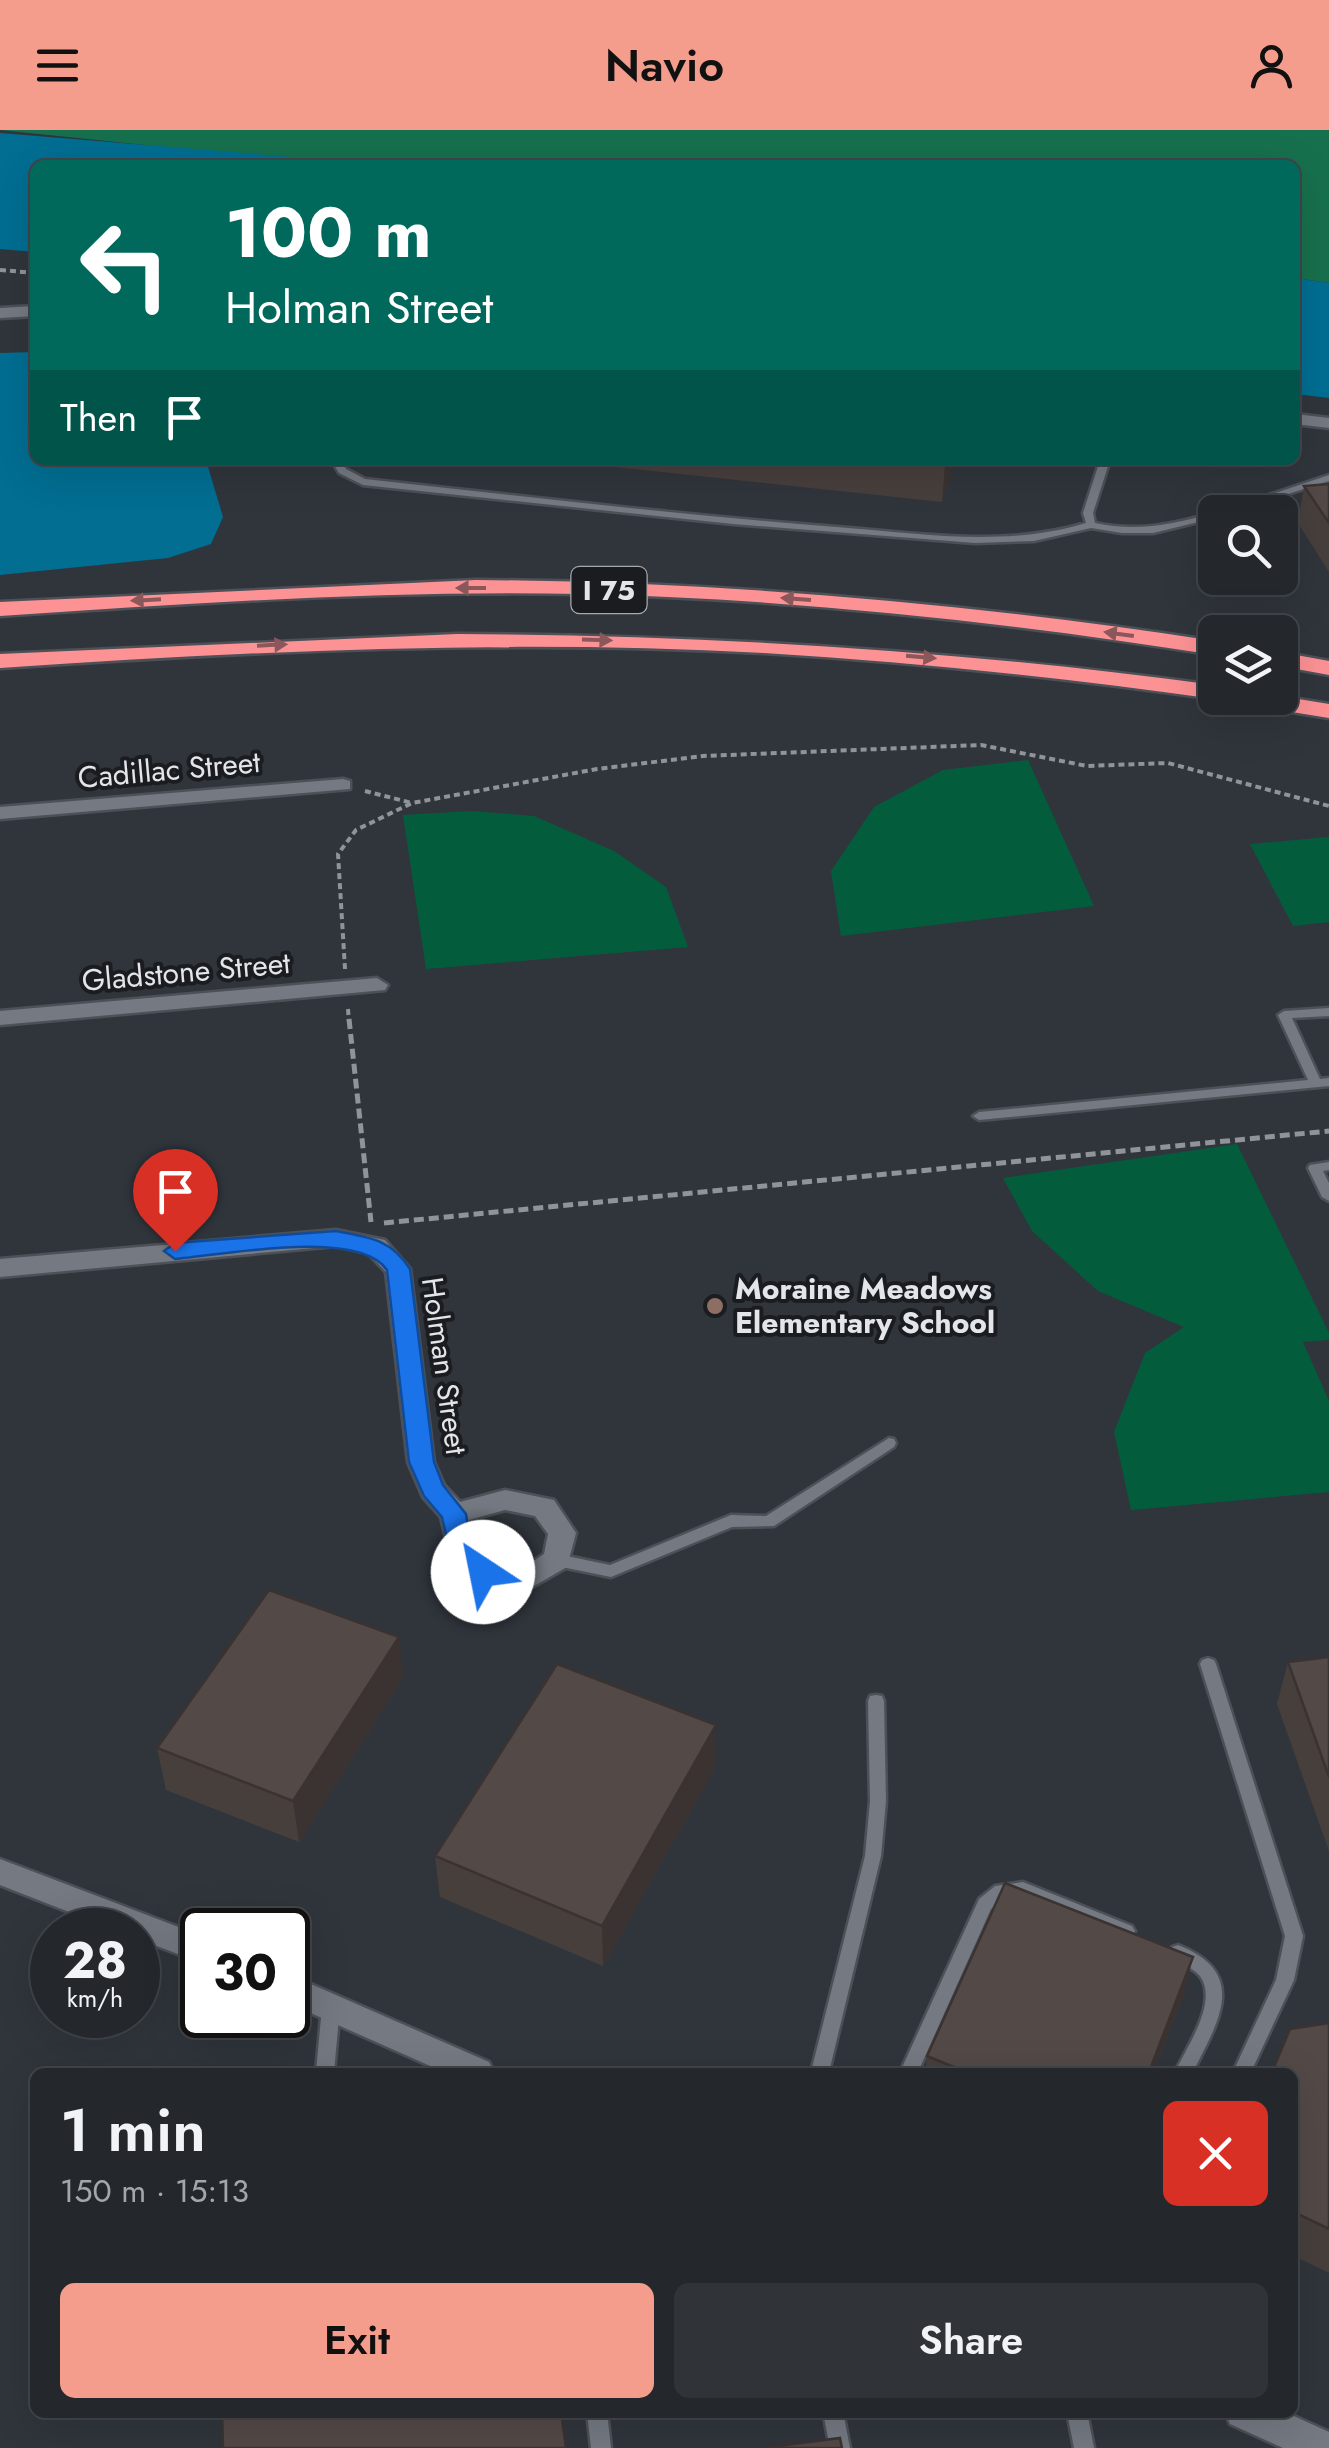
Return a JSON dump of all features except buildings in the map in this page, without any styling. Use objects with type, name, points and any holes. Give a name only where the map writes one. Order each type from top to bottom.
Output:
[{"type":"highway","name":"I 75","points":[[0,610],[372,588],[651,590],[957,613],[1198,646]]},
{"type":"highway","name":"I 75","points":[[0,661],[393,641],[729,642],[1004,664],[1198,690]]},
{"type":"highway","points":[[1298,662],[1329,668]]},
{"type":"highway","points":[[1298,705],[1329,710]]},
{"type":"street","points":[[0,313],[30,311]]},
{"type":"street","points":[[1300,420],[1329,423]]},
{"type":"street","name":"Cadillac Street","points":[[0,813],[343,785]]},
{"type":"street","name":"Gladstone Street","points":[[0,1018],[377,985]]},
{"type":"street","points":[[0,1268],[365,1232]]},
{"type":"street","name":"Holman Street","points":[[365,1232],[398,1269],[422,1462],[433,1490],[454,1514],[460,1549],[483,1572],[527,1579],[557,1560]]},
{"type":"street","points":[[454,1514],[505,1500],[544,1507],[562,1533],[557,1560]]},
{"type":"street","points":[[0,1872],[180,1942]]},
{"type":"street","points":[[310,1998],[469,2068]]},
{"type":"street","points":[[1256,2418],[1316,2446]]},
{"type":"lane","points":[[339,465],[342,471],[363,482],[786,526],[986,541],[1058,537],[1091,525],[1114,532],[1172,528],[1198,520]]},
{"type":"lane","points":[[1091,525],[1088,514],[1103,465]]},
{"type":"lane","points":[[1276,495],[1329,478]]},
{"type":"lane","points":[[979,1116],[1323,1082],[1284,1015],[1329,1012]]},
{"type":"lane","points":[[1329,1166],[1315,1168],[1329,1197]]},
{"type":"lane","points":[[557,1560],[611,1571],[731,1522],[769,1522],[889,1443]]},
{"type":"lane","points":[[1208,1664],[1294,1936],[1285,1980],[1244,2068]]},
{"type":"lane","points":[[821,2068],[872,1856],[878,1801],[876,1701]]},
{"type":"lane","points":[[912,2068],[985,1904],[1001,1890],[1023,1889],[1149,1940]]},
{"type":"lane","points":[[1168,1948],[1204,1963],[1214,1976],[1216,1994],[1186,2068]]},
{"type":"lane","points":[[325,2068],[331,2007]]},
{"type":"lane","points":[[598,2418],[601,2448]]},
{"type":"lane","points":[[833,2418],[840,2448]]},
{"type":"lane","points":[[1077,2418],[1084,2448]]},
{"type":"path","points":[[0,270],[30,273]]},
{"type":"path","points":[[1329,806],[1168,763],[1087,766],[981,744],[703,756],[597,768],[412,803],[356,830],[338,854],[365,1232],[1329,1131]]},
{"type":"path","points":[[343,785],[412,803]]},
{"type":"green space","points":[[0,130],[1329,130],[1329,283],[1300,279],[1300,160],[261,157]]},
{"type":"green space","points":[[1028,760],[1094,906],[841,936],[831,871],[874,807],[943,770]]},
{"type":"green space","points":[[472,811],[534,816],[614,851],[666,887],[688,947],[426,969],[403,815]]},
{"type":"green space","points":[[1329,837],[1329,922],[1293,926],[1250,844]]},
{"type":"green space","points":[[1237,1144],[1329,1333],[1329,1340],[1303,1342],[1329,1401],[1329,1492],[1131,1510],[1114,1432],[1145,1353],[1184,1327],[1098,1291],[1032,1231],[1003,1178]]},
{"type":"water","points":[[0,133],[328,160],[30,160],[30,252],[0,249]]},
{"type":"water","points":[[1300,279],[1329,283],[1329,398],[1300,395]]},
{"type":"water","points":[[30,352],[30,465],[207,465],[223,517],[211,544],[168,558],[0,575],[0,353]]},
{"type":"place","name":"Moraine Meadows Elementary School","points":[[715,1306]]},
{"type":"route","points":[[175,1251],[336,1238],[376,1246],[389,1256],[398,1269],[422,1462],[433,1490],[454,1514],[460,1549],[483,1572]]}]
